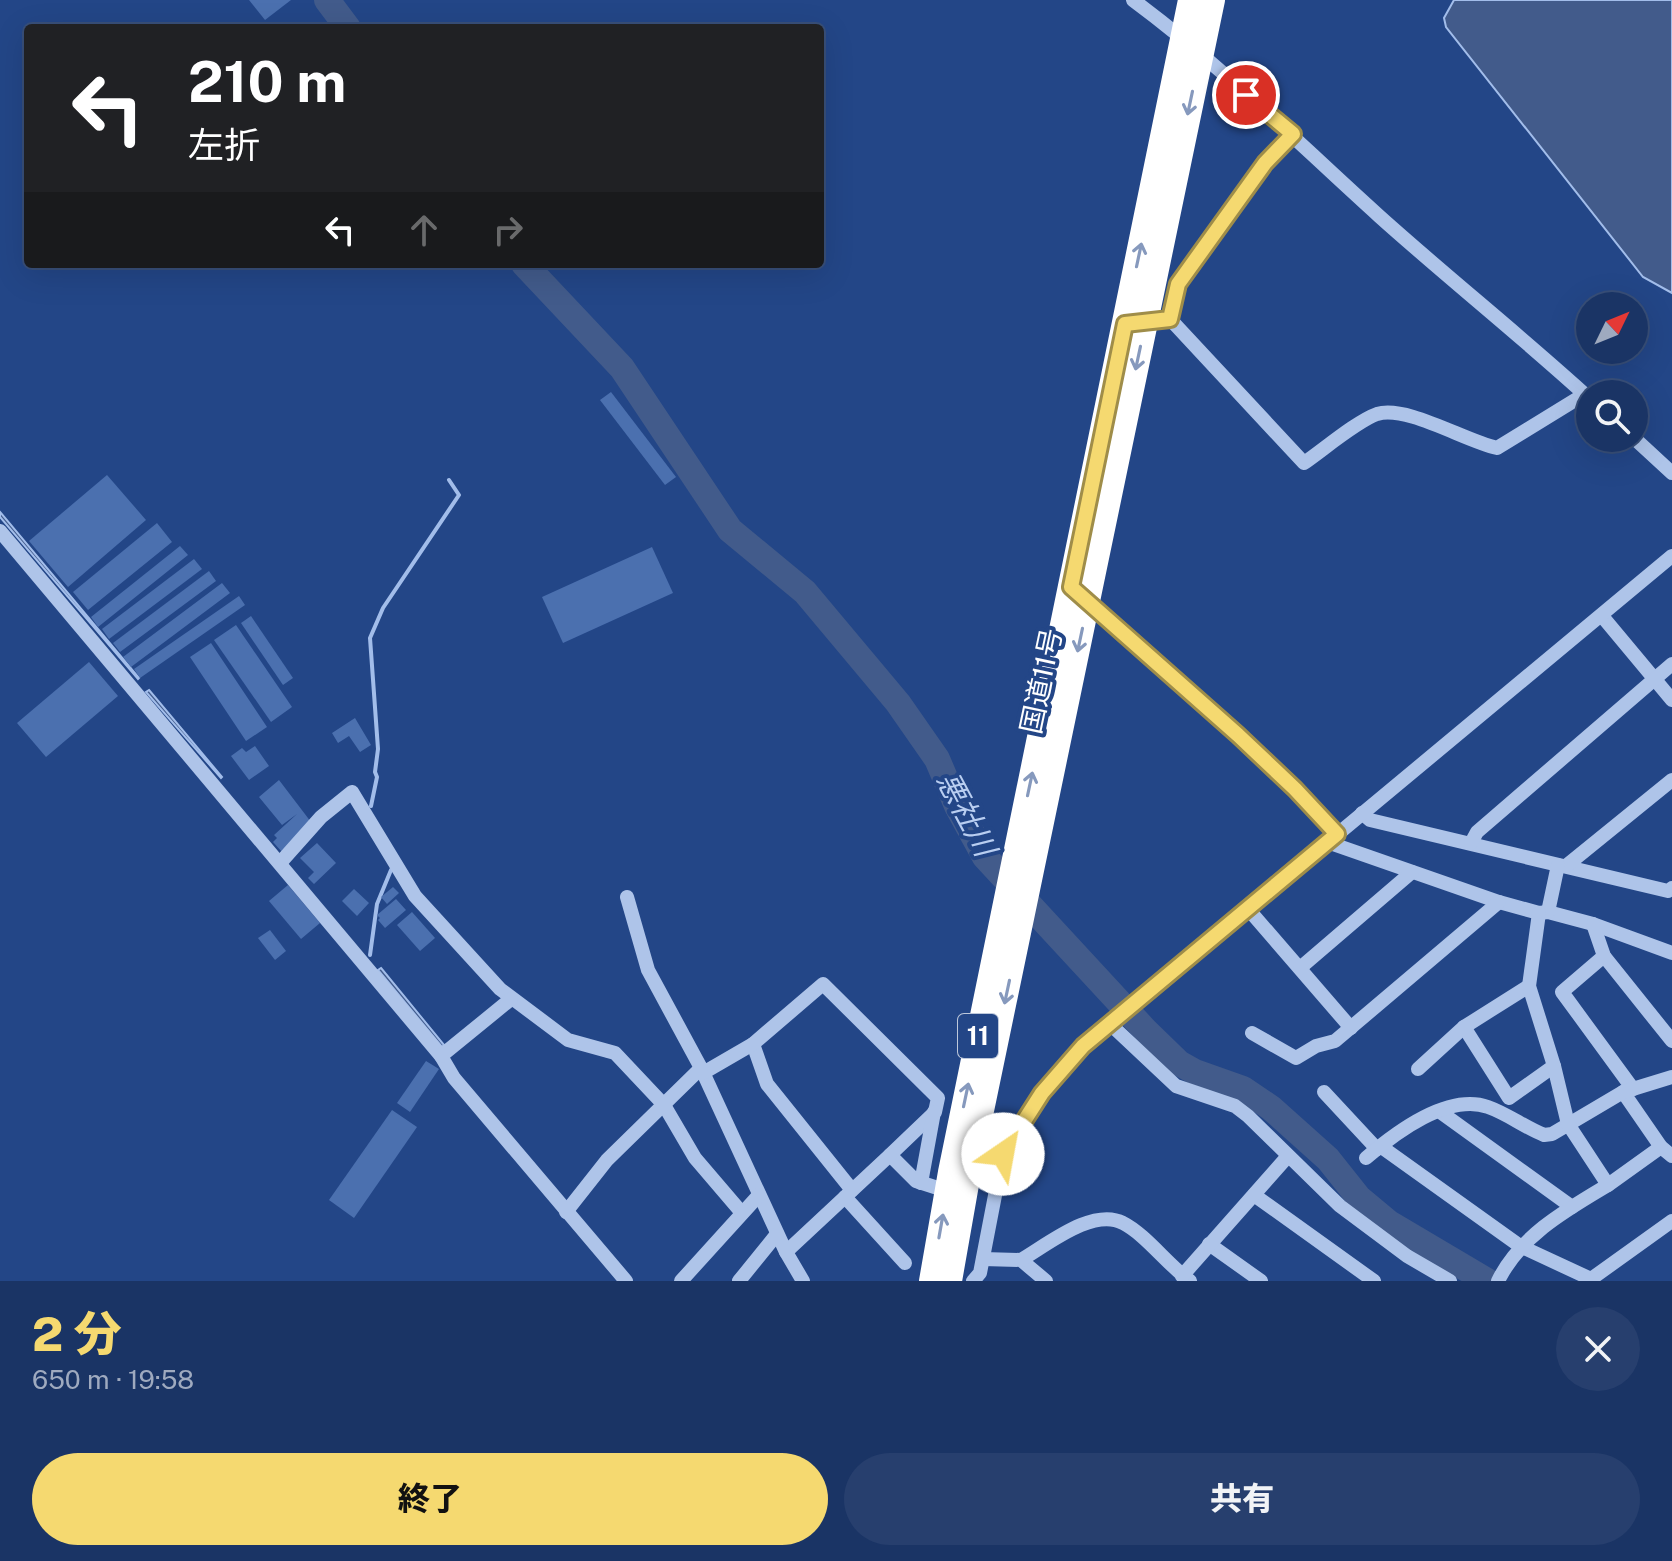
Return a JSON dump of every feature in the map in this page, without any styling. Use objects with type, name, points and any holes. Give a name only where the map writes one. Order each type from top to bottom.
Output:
[{"type":"highway","name":"国道11号","points":[[950,1281],[1015,908],[1079,594],[1147,321],[1192,47],[1190,0]]},
{"type":"highway","name":"国道11号","points":[[1192,47],[1213,0]]},
{"type":"highway","name":"国道11号","points":[[931,1281],[947,1191],[1015,908]]},
{"type":"street","points":[[1133,0],[1293,134],[1378,215],[1576,386]]},
{"type":"street","points":[[1293,134],[1265,163],[1178,284],[1147,321],[1304,463],[1367,419],[1389,413],[1422,420],[1478,444],[1497,448],[1576,403]]},
{"type":"street","points":[[1648,451],[1672,473]]},
{"type":"street","points":[[0,531],[626,1281]]},
{"type":"street","points":[[973,1281],[980,1273],[1003,1154],[1042,1093],[1083,1046],[1672,556]]},
{"type":"street","points":[[1079,594],[1250,746],[1332,838],[1412,872],[1499,902],[1593,924],[1672,953]]},
{"type":"street","points":[[1602,616],[1672,700]]},
{"type":"street","points":[[1471,843],[1477,832],[1672,664]]},
{"type":"street","points":[[1608,1185],[1568,1124],[1529,986],[1543,913],[1562,866],[1672,780]]},
{"type":"street","points":[[280,863],[321,817],[352,792],[415,896],[511,999],[568,1040],[615,1053],[664,1105],[695,1158],[742,1213]]},
{"type":"street","points":[[1362,813],[1370,820],[1668,891],[1672,888]]},
{"type":"street","points":[[1300,968],[1412,872]]},
{"type":"street","points":[[627,897],[648,970],[702,1071],[777,1234],[803,1281]]},
{"type":"street","points":[[1252,1033],[1296,1058],[1316,1046],[1335,1041],[1499,902]]},
{"type":"street","points":[[1249,910],[1351,1028]]},
{"type":"street","points":[[1593,924],[1604,956],[1672,1041]]},
{"type":"street","points":[[1500,1276],[1520,1246],[1572,1207],[1667,1151],[1562,992],[1604,956]]},
{"type":"street","points":[[566,1212],[607,1160],[702,1071],[753,1044],[823,984],[938,1098],[921,1183]]},
{"type":"street","points":[[1418,1069],[1464,1027],[1529,986]]},
{"type":"street","points":[[441,1056],[511,999]]},
{"type":"street","points":[[1114,1018],[1176,1086],[1235,1106],[1340,1206],[1407,1256],[1450,1281]]},
{"type":"street","points":[[1464,1027],[1509,1098],[1554,1066]]},
{"type":"street","points":[[753,1044],[767,1084],[905,1263]]},
{"type":"street","points":[[1375,1152],[1411,1125],[1455,1104],[1484,1105],[1544,1135],[1552,1134],[1628,1091],[1672,1077]]},
{"type":"street","points":[[1324,1092],[1375,1152],[1520,1246],[1591,1279],[1672,1221]]},
{"type":"street","points":[[1439,1111],[1572,1207]]},
{"type":"street","points":[[786,1252],[935,1112]]},
{"type":"street","points":[[890,1155],[916,1181],[947,1191]]},
{"type":"street","points":[[983,1259],[1021,1260],[1090,1220],[1107,1217],[1124,1224],[1186,1278],[1209,1244],[1288,1156]]},
{"type":"street","points":[[681,1281],[759,1195]]},
{"type":"street","points":[[1254,1195],[1374,1281]]},
{"type":"street","points":[[739,1281],[777,1234]]},
{"type":"street","points":[[1209,1244],[1261,1281]]},
{"type":"street","points":[[1021,1260],[1046,1281]]},
{"type":"water","points":[[1454,0],[1672,0],[1672,293],[1643,277],[1446,27],[1444,18]]},
{"type":"water","points":[[0,512],[139,678],[138,679],[0,517]]},
{"type":"water","points":[[149,690],[222,777],[221,778],[146,692]]},
{"type":"water","points":[[381,968],[444,1045],[442,1047],[378,970]]},
{"type":"building","points":[[249,0],[291,0],[265,20]]},
{"type":"building","points":[[611,392],[676,477],[665,485],[600,400]]},
{"type":"building","points":[[107,475],[146,520],[68,587],[29,541]]},
{"type":"building","points":[[157,523],[172,542],[88,610],[73,592]]},
{"type":"building","points":[[180,546],[188,555],[98,627],[91,617]]},
{"type":"building","points":[[652,547],[673,593],[563,643],[542,597]]},
{"type":"building","points":[[194,559],[202,569],[109,639],[102,629]]},
{"type":"building","points":[[209,571],[216,581],[120,652],[113,643]]},
{"type":"building","points":[[222,583],[230,593],[131,667],[123,657]]},
{"type":"building","points":[[239,596],[245,605],[140,678],[134,669]]},
{"type":"building","points":[[251,616],[293,678],[283,685],[241,623]]},
{"type":"building","points":[[236,625],[292,707],[271,722],[214,640]]},
{"type":"building","points":[[211,643],[267,727],[246,741],[190,657]]},
{"type":"building","points":[[89,662],[118,696],[46,757],[17,723]]},
{"type":"building","points":[[355,718],[371,745],[360,752],[349,736],[338,743],[332,733]]},
{"type":"building","points":[[255,746],[269,766],[249,780],[231,756],[242,748],[246,752]]},
{"type":"building","points":[[279,780],[311,822],[282,852],[273,842],[277,838],[274,835],[297,814],[282,825],[259,797]]},
{"type":"building","points":[[317,843],[336,863],[314,884],[308,878],[314,872],[300,858]]},
{"type":"building","points":[[288,885],[320,923],[301,939],[269,901]]},
{"type":"building","points":[[393,887],[399,893],[387,904],[381,897]]},
{"type":"building","points":[[354,889],[369,903],[357,916],[342,901]]},
{"type":"building","points":[[396,899],[406,910],[385,928],[377,915]]},
{"type":"building","points":[[412,912],[435,938],[420,951],[397,925]]},
{"type":"building","points":[[270,930],[286,951],[275,960],[258,938]]},
{"type":"building","points":[[426,1061],[439,1069],[410,1112],[397,1103]]},
{"type":"building","points":[[392,1110],[417,1127],[354,1218],[329,1200]]},
{"type":"waterway","name":"悪社川","points":[[327,0],[345,24]]},
{"type":"waterway","name":"悪社川","points":[[528,268],[622,368],[730,530],[805,592],[898,703],[937,759],[957,806],[985,857],[1145,1030],[1179,1063],[1243,1089],[1271,1108],[1328,1159],[1359,1198],[1389,1223],[1487,1281]]},
{"type":"waterway","points":[[371,806],[377,777],[378,749],[370,638],[383,608],[459,495],[449,480]]},
{"type":"waterway","points":[[370,955],[377,904],[391,870]]},
{"type":"route","points":[[1003,1154],[1042,1093],[1083,1046],[1337,834],[1238,735],[1071,587],[1125,324],[1170,319],[1178,284],[1265,163],[1293,134],[1246,95]]}]
